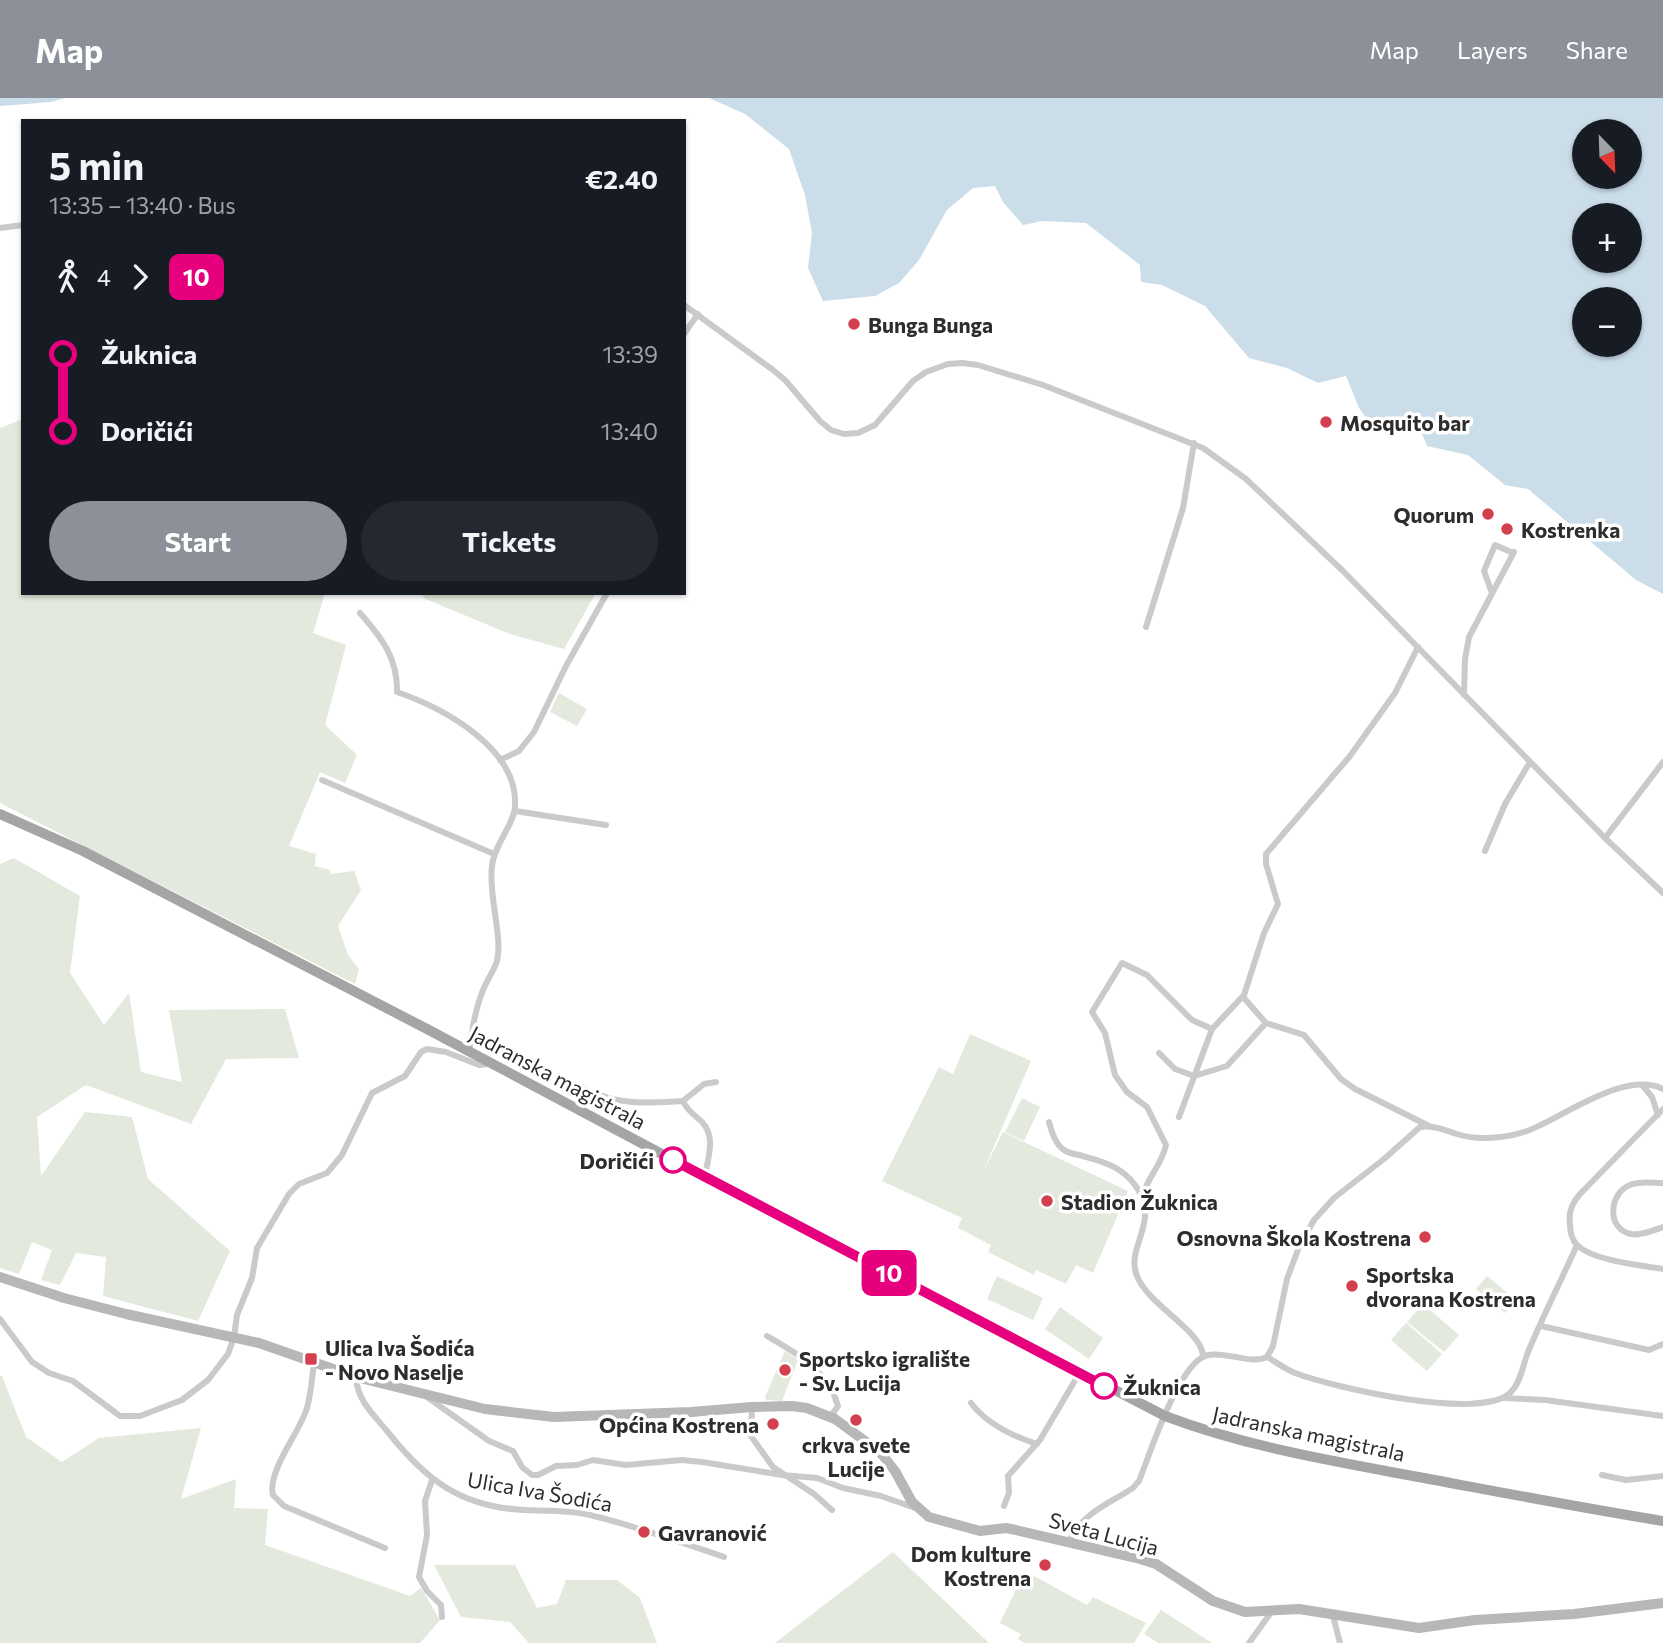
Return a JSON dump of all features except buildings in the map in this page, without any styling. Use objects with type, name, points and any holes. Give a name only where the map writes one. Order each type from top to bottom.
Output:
[{"type":"main road","name":"Jadranska magistrala","points":[[0,814],[83,851],[1165,1416],[1199,1429],[1280,1451],[1663,1521]]},
{"type":"street","points":[[0,228],[21,225]]},
{"type":"street","points":[[686,305],[785,380],[812,414],[838,433],[851,435],[870,429],[919,376],[940,366],[962,363],[1043,384],[1194,443],[1246,479],[1663,893]]},
{"type":"street","points":[[686,331],[698,314]]},
{"type":"street","points":[[1146,627],[1182,508],[1194,443]]},
{"type":"street","points":[[1464,695],[1469,637],[1514,553],[1496,545],[1485,571],[1492,593]]},
{"type":"street","points":[[500,760],[519,751],[534,732],[566,666],[606,595]]},
{"type":"street","points":[[360,613],[383,640],[390,653],[395,667],[397,692],[421,701],[464,724],[500,760],[515,798],[515,811],[494,854],[490,889],[497,960],[474,1013],[469,1052]]},
{"type":"street","points":[[1179,1117],[1212,1029],[1243,997],[1264,933],[1278,904],[1266,864],[1266,854],[1350,756],[1395,693],[1418,647]]},
{"type":"street","points":[[1485,851],[1505,804],[1530,762]]},
{"type":"street","points":[[1605,838],[1663,762]]},
{"type":"street","points":[[322,779],[494,854]]},
{"type":"street","points":[[515,811],[606,825]]},
{"type":"street","points":[[1142,1198],[1163,1157],[1166,1145],[1147,1107],[1127,1092],[1115,1075],[1105,1033],[1092,1012],[1122,963],[1147,975],[1192,1020],[1212,1029]]},
{"type":"street","points":[[1243,997],[1266,1023],[1304,1035],[1342,1079],[1355,1089],[1429,1126],[1477,1138],[1522,1132],[1616,1089],[1640,1083],[1663,1089]]},
{"type":"street","points":[[1159,1053],[1175,1069],[1194,1076],[1227,1066],[1266,1023]]},
{"type":"street","points":[[0,1319],[32,1362],[49,1373],[73,1381],[120,1416],[129,1417],[168,1407],[191,1394],[223,1363],[234,1337],[237,1315],[251,1278],[257,1248],[289,1194],[299,1184],[327,1172],[342,1155],[372,1093],[405,1076],[421,1052],[427,1049],[446,1052],[479,1065],[492,1064]]},
{"type":"street","points":[[585,1089],[605,1098],[632,1104],[683,1101],[704,1084],[716,1082]]},
{"type":"street","points":[[1640,1083],[1660,1112],[1573,1202],[1569,1217],[1571,1234],[1577,1245],[1593,1254],[1663,1269]]},
{"type":"street","points":[[683,1101],[708,1133],[710,1149],[705,1177]]},
{"type":"street","points":[[1049,1122],[1058,1144],[1065,1152],[1118,1166],[1133,1182],[1146,1205],[1134,1265],[1137,1277],[1159,1307],[1198,1339],[1203,1357]]},
{"type":"street","points":[[1068,1543],[1088,1515],[1127,1492],[1139,1481],[1185,1373],[1195,1361],[1220,1354],[1258,1360],[1267,1357],[1273,1346],[1287,1279],[1299,1247],[1314,1220],[1334,1198],[1384,1160],[1420,1127],[1429,1126]]},
{"type":"street","points":[[1663,1183],[1633,1183],[1617,1196],[1612,1210],[1617,1224],[1625,1232],[1634,1235],[1663,1227]]},
{"type":"street","points":[[1504,1398],[1517,1382],[1577,1245]]},
{"type":"street","name":"Sveta Lucija","points":[[0,1277],[126,1314],[234,1337],[356,1377],[485,1409],[554,1417],[751,1407],[807,1408],[830,1417],[880,1452],[920,1510]]},
{"type":"street","points":[[1541,1326],[1648,1350],[1663,1344]]},
{"type":"street","points":[[767,1336],[818,1370],[838,1406],[830,1417]]},
{"type":"street","points":[[1267,1357],[1293,1372],[1344,1386],[1411,1399],[1446,1404],[1486,1404],[1504,1398],[1545,1400],[1663,1416]]},
{"type":"street","points":[[313,1363],[308,1406],[273,1483],[274,1495],[284,1506],[385,1548]]},
{"type":"street","points":[[1004,1506],[1009,1493],[1008,1476],[1037,1444],[1080,1373]]},
{"type":"street","name":"Ulica Iva Šodića","points":[[356,1377],[359,1397],[408,1457],[432,1480],[460,1496],[521,1510],[561,1510],[597,1516],[724,1557]]},
{"type":"street","name":"Sveta Lucija","points":[[419,1392],[489,1441],[513,1451],[522,1466],[532,1475],[538,1475],[556,1466],[577,1465],[593,1460],[635,1465],[682,1460],[817,1478],[843,1488],[881,1496],[920,1510],[939,1521],[981,1531],[1006,1528],[1156,1564],[1213,1601],[1245,1612],[1299,1609],[1419,1628],[1475,1620],[1574,1614],[1663,1603]]},
{"type":"street","points":[[971,1403],[994,1424],[1037,1444]]},
{"type":"street","name":"Sveta Lucija","points":[[751,1407],[753,1441],[773,1467],[814,1494],[832,1510]]},
{"type":"street","points":[[1602,1475],[1626,1480],[1663,1476]]},
{"type":"street","points":[[432,1480],[425,1500],[427,1535],[419,1577],[427,1591],[442,1605],[442,1617]]},
{"type":"street","points":[[1250,1643],[1272,1611]]},
{"type":"street","points":[[1334,1615],[1339,1643]]},
{"type":"shaded area","points":[[21,420],[21,595],[324,595],[313,633],[346,645],[325,725],[357,755],[345,783],[320,772],[289,846],[316,854],[315,866],[330,870],[330,874],[354,871],[361,890],[338,926],[348,955],[359,969],[355,984],[0,803],[0,428]]},
{"type":"shaded area","points":[[424,595],[595,595],[564,649],[510,634],[423,598]]},
{"type":"shaded area","points":[[559,693],[587,709],[577,726],[550,712]]},
{"type":"shaded area","points":[[14,858],[80,896],[70,973],[104,1025],[129,993],[141,1072],[182,1082],[169,1010],[285,1009],[299,1058],[226,1059],[191,1124],[86,1085],[37,1117],[41,1176],[85,1112],[132,1117],[148,1179],[230,1251],[198,1321],[103,1296],[106,1257],[76,1253],[60,1285],[41,1280],[52,1250],[32,1242],[19,1274],[0,1268],[0,864]]},
{"type":"shaded area","points":[[970,1034],[1031,1061],[982,1174],[1003,1132],[1128,1191],[1093,1273],[1076,1265],[1066,1284],[1036,1270],[1034,1275],[988,1252],[991,1245],[958,1228],[962,1218],[882,1181],[939,1067],[953,1074]]},
{"type":"shaded area","points":[[1022,1098],[1040,1107],[1024,1141],[1005,1132]]},
{"type":"shaded area","points":[[997,1276],[1043,1298],[1033,1320],[987,1299]]},
{"type":"shaded area","points":[[1487,1276],[1516,1300],[1505,1313],[1476,1289]]},
{"type":"shaded area","points":[[1423,1304],[1459,1335],[1444,1352],[1407,1322]]},
{"type":"shaded area","points":[[1060,1307],[1103,1338],[1089,1359],[1045,1329]]},
{"type":"shaded area","points":[[1406,1323],[1442,1354],[1427,1371],[1391,1340]]},
{"type":"shaded area","name":"Sportsko igralište - Sv. Lucija","points":[[785,1351],[798,1360],[782,1401],[766,1400],[765,1397]]},
{"type":"shaded area","points":[[0,1376],[26,1437],[62,1462],[99,1438],[201,1428],[181,1499],[236,1479],[234,1508],[268,1509],[265,1545],[410,1596],[421,1588],[440,1620],[420,1643],[0,1643]]},
{"type":"shaded area","points":[[893,1552],[989,1643],[775,1643]]},
{"type":"shaded area","points":[[434,1565],[515,1565],[537,1608],[557,1604],[566,1580],[617,1580],[640,1598],[657,1643],[529,1643],[510,1622],[461,1617]]},
{"type":"shaded area","points":[[1025,1571],[1087,1605],[1093,1597],[1146,1623],[1134,1643],[1025,1643],[1018,1639],[1021,1634],[1000,1623]]},
{"type":"shaded area","points":[[1161,1610],[1212,1643],[1158,1643],[1144,1634]]},
{"type":"water","points":[[0,98],[65,98],[51,102],[0,106]]},
{"type":"water","points":[[709,98],[1663,98],[1663,594],[1636,580],[1528,489],[1505,485],[1468,455],[1427,446],[1415,417],[1394,418],[1372,426],[1359,408],[1346,376],[1318,383],[1287,368],[1249,358],[1205,306],[1162,285],[1141,282],[1140,265],[1086,223],[1042,221],[1023,225],[1003,202],[995,186],[973,188],[947,210],[919,260],[899,283],[875,296],[823,301],[808,268],[812,233],[805,195],[789,149],[745,114]]},
{"type":"bus line","name":"10","points":[[673,1160],[1104,1386]]},
{"type":"place","name":"Bunga Bunga","points":[[854,324]]},
{"type":"place","name":"Mosquito bar","points":[[1326,422]]},
{"type":"place","name":"Quorum","points":[[1488,514]]},
{"type":"place","name":"Kostrenka","points":[[1507,529]]},
{"type":"place","name":"Doričići","points":[[673,1160]]},
{"type":"place","name":"Stadion Žuknica","points":[[1047,1201]]},
{"type":"place","name":"Osnovna Škola Kostrena","points":[[1425,1237]]},
{"type":"place","name":"Sportska dvorana Kostrena","points":[[1352,1286]]},
{"type":"place","name":"Ulica Iva Šodića - Novo Naselje","points":[[311,1359]]},
{"type":"place","name":"Sportsko igralište - Sv. Lucija","points":[[785,1370]]},
{"type":"place","name":"Žuknica","points":[[1104,1386]]},
{"type":"place","name":"crkva svete Lucije","points":[[856,1420]]},
{"type":"place","name":"Općina Kostrena","points":[[773,1424]]},
{"type":"place","name":"Gavranović","points":[[644,1532]]},
{"type":"place","name":"Dom kulture Kostrena","points":[[1045,1565]]}]
